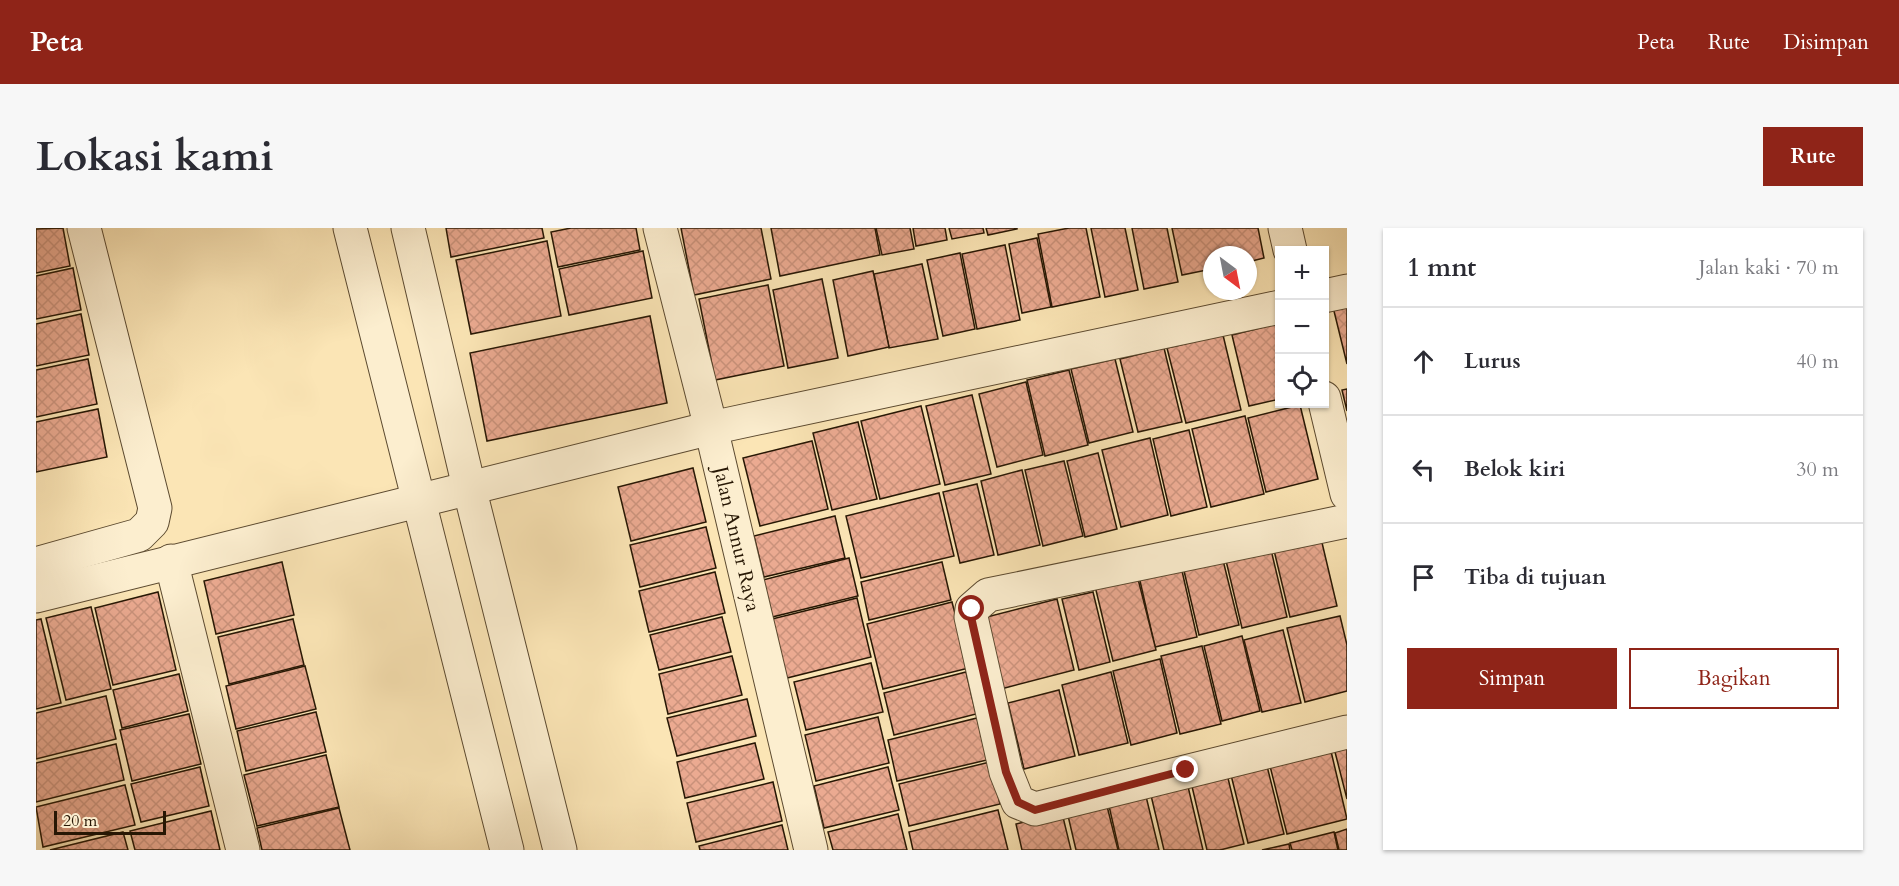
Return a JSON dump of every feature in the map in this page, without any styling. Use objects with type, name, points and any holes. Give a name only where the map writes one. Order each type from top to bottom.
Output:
[{"type":"street","points":[[36,564],[139,535],[152,522],[155,508],[84,228]]},
{"type":"street","points":[[350,228],[507,850]]},
{"type":"street","points":[[408,228],[469,487],[560,850]]},
{"type":"street","name":"Jalan Annur Raya","points":[[660,228],[711,428],[812,850]]},
{"type":"street","points":[[1285,228],[1289,246]]},
{"type":"street","points":[[1329,295],[1347,291]]},
{"type":"street","points":[[36,596],[418,499],[711,428],[1275,308]]},
{"type":"street","points":[[1326,408],[1347,494]]},
{"type":"street","points":[[1347,521],[988,595],[972,609],[971,617],[1006,772],[1018,802],[1035,810],[1347,732]]},
{"type":"street","points":[[171,561],[243,850]]},
{"type":"building","points":[[63,228],[70,266],[36,273],[36,229]]},
{"type":"building","points":[[446,228],[542,228],[544,238],[451,257]]},
{"type":"building","points":[[571,228],[636,228],[640,250],[558,267],[551,232]]},
{"type":"building","points":[[681,228],[761,228],[771,279],[694,295]]},
{"type":"building","points":[[771,228],[875,228],[880,255],[780,276]]},
{"type":"building","points":[[876,228],[910,228],[914,249],[882,255]]},
{"type":"building","points":[[913,228],[945,228],[947,240],[916,246]]},
{"type":"building","points":[[949,228],[983,228],[984,233],[952,239]]},
{"type":"building","points":[[986,228],[1017,228],[1017,229],[988,235]]},
{"type":"building","points":[[1069,228],[1086,228],[1100,297],[1052,307],[1038,234]]},
{"type":"building","points":[[1091,228],[1125,228],[1138,290],[1105,297]]},
{"type":"building","points":[[1132,228],[1167,228],[1178,282],[1144,289]]},
{"type":"building","points":[[1172,228],[1258,228],[1264,258],[1257,260],[1257,246],[1203,246],[1203,271],[1182,275]]},
{"type":"building","points":[[1037,238],[1051,307],[1022,313],[1009,244]]},
{"type":"building","points":[[547,241],[561,316],[471,334],[456,260]]},
{"type":"building","points":[[1005,245],[1020,320],[977,329],[962,254]]},
{"type":"building","points":[[643,251],[652,298],[569,315],[559,269]]},
{"type":"building","points":[[960,253],[975,329],[943,336],[927,260]]},
{"type":"building","points":[[922,264],[938,339],[889,348],[874,274]]},
{"type":"building","points":[[73,268],[81,310],[36,319],[36,276]]},
{"type":"building","points":[[873,271],[889,347],[848,356],[833,280]]},
{"type":"building","points":[[822,279],[838,358],[788,368],[773,290]]},
{"type":"building","points":[[768,285],[784,366],[715,380],[699,299]]},
{"type":"building","points":[[1347,304],[1347,364],[1333,307]]},
{"type":"building","points":[[81,314],[89,355],[36,366],[36,324]]},
{"type":"building","points":[[650,316],[667,403],[487,441],[470,353]]},
{"type":"building","points":[[1275,324],[1275,400],[1249,406],[1232,335]]},
{"type":"building","points":[[1223,335],[1241,410],[1186,423],[1167,348]]},
{"type":"building","points":[[1164,348],[1182,422],[1138,432],[1120,359]]},
{"type":"building","points":[[88,359],[97,404],[36,417],[36,370]]},
{"type":"building","points":[[1115,359],[1133,432],[1089,443],[1071,369]]},
{"type":"building","points":[[1069,370],[1088,445],[1045,456],[1027,380]]},
{"type":"building","points":[[1026,382],[1043,455],[997,467],[979,394]]},
{"type":"building","points":[[1347,389],[1347,411],[1342,390]]},
{"type":"building","points":[[972,395],[991,474],[945,485],[926,406]]},
{"type":"building","points":[[921,406],[940,484],[880,499],[861,421]]},
{"type":"building","points":[[1288,408],[1301,408],[1318,479],[1266,492],[1248,418]]},
{"type":"building","points":[[98,409],[107,457],[36,472],[36,422]]},
{"type":"building","points":[[1245,416],[1264,494],[1211,507],[1192,429]]},
{"type":"building","points":[[858,422],[877,499],[832,510],[813,433]]},
{"type":"building","points":[[1189,430],[1207,507],[1171,516],[1153,439]]},
{"type":"building","points":[[1150,438],[1168,515],[1121,527],[1102,450]]},
{"type":"building","points":[[812,441],[828,509],[760,526],[743,458]]},
{"type":"building","points":[[1098,453],[1117,529],[1085,537],[1067,461]]},
{"type":"building","points":[[1064,461],[1083,536],[1043,546],[1025,470]]},
{"type":"building","points":[[693,468],[706,522],[631,541],[618,487]]},
{"type":"building","points":[[1022,470],[1040,545],[998,555],[981,481]]},
{"type":"building","points":[[977,484],[994,555],[960,563],[943,492]]},
{"type":"building","points":[[939,493],[954,556],[861,578],[846,516]]},
{"type":"building","points":[[835,516],[845,558],[764,577],[754,536]]},
{"type":"building","points":[[706,527],[716,568],[640,587],[630,545]]},
{"type":"building","points":[[1319,530],[1337,606],[1290,617],[1272,542]]},
{"type":"building","points":[[1268,537],[1287,617],[1242,628],[1223,548]]},
{"type":"building","points":[[1220,548],[1239,625],[1199,635],[1181,558]]},
{"type":"building","points":[[849,558],[858,596],[764,619],[755,582]]},
{"type":"building","points":[[282,562],[294,615],[216,634],[204,581]]},
{"type":"building","points":[[942,562],[951,600],[869,620],[861,582]]},
{"type":"building","points":[[1180,562],[1197,637],[1155,647],[1138,572]]},
{"type":"building","points":[[715,572],[725,613],[649,632],[639,591]]},
{"type":"building","points":[[1137,575],[1156,650],[1113,661],[1095,586]]},
{"type":"building","points":[[158,592],[176,670],[113,685],[95,608]]},
{"type":"building","points":[[1093,592],[1110,662],[1079,670],[1062,599]]},
{"type":"building","points":[[857,598],[871,657],[783,679],[768,620]]},
{"type":"building","points":[[1057,599],[1074,670],[997,690],[979,619]]},
{"type":"building","points":[[952,602],[969,668],[883,689],[867,624]]},
{"type":"building","points":[[91,607],[111,689],[66,700],[46,618]]},
{"type":"building","points":[[1340,616],[1347,645],[1347,691],[1305,702],[1287,628]]},
{"type":"building","points":[[722,617],[731,652],[659,670],[650,635]]},
{"type":"building","points":[[41,619],[61,703],[36,709],[36,620]]},
{"type":"building","points":[[293,619],[304,665],[229,684],[218,637]]},
{"type":"building","points":[[1283,630],[1301,703],[1262,712],[1244,640]]},
{"type":"building","points":[[1242,636],[1260,711],[1222,721],[1204,646]]},
{"type":"building","points":[[1202,646],[1221,724],[1180,734],[1161,656]]},
{"type":"building","points":[[732,656],[742,695],[668,714],[659,674]]},
{"type":"building","points":[[1160,659],[1177,733],[1131,745],[1113,671]]},
{"type":"building","points":[[871,663],[883,712],[806,730],[794,682]]},
{"type":"building","points":[[305,666],[316,709],[236,729],[226,686]]},
{"type":"building","points":[[966,672],[976,714],[894,735],[884,693]]},
{"type":"building","points":[[1111,672],[1128,743],[1079,755],[1062,685]]},
{"type":"building","points":[[179,674],[188,711],[122,728],[113,690]]},
{"type":"building","points":[[1059,690],[1075,756],[1024,769],[1008,703]]},
{"type":"building","points":[[106,696],[116,739],[36,759],[36,713]]},
{"type":"building","points":[[747,699],[756,736],[677,756],[667,718]]},
{"type":"building","points":[[316,712],[326,752],[246,771],[237,731]]},
{"type":"building","points":[[189,714],[201,764],[132,781],[120,730]]},
{"type":"building","points":[[878,717],[889,763],[816,781],[805,735]]},
{"type":"building","points":[[977,718],[987,760],[897,781],[888,740]]},
{"type":"building","points":[[755,743],[764,779],[685,798],[677,762]]},
{"type":"building","points":[[116,744],[124,780],[36,802],[36,763]]},
{"type":"building","points":[[1347,745],[1347,799],[1334,748]]},
{"type":"building","points":[[1330,747],[1347,819],[1287,834],[1269,762]]},
{"type":"building","points":[[326,755],[339,807],[257,826],[244,775]]},
{"type":"building","points":[[990,762],[1000,804],[909,826],[899,784]]},
{"type":"building","points":[[1266,762],[1284,834],[1248,843],[1230,771]]},
{"type":"building","points":[[200,767],[209,806],[141,822],[131,784]]},
{"type":"building","points":[[888,767],[899,810],[824,828],[814,786]]},
{"type":"building","points":[[1226,770],[1244,844],[1220,850],[1207,850],[1190,778]]},
{"type":"building","points":[[1186,778],[1203,850],[1164,850],[1149,787]]},
{"type":"building","points":[[773,782],[782,821],[696,842],[687,803]]},
{"type":"building","points":[[125,785],[135,825],[43,847],[36,807]]},
{"type":"building","points":[[1144,788],[1159,850],[1119,850],[1107,797]]},
{"type":"building","points":[[1105,798],[1118,850],[1076,850],[1066,807]]},
{"type":"building","points":[[339,808],[350,850],[262,850],[257,828]]},
{"type":"building","points":[[998,810],[1008,850],[913,850],[909,832]]},
{"type":"building","points":[[211,811],[220,850],[135,850],[130,831]]},
{"type":"building","points":[[1062,813],[1071,850],[1022,850],[1016,824]]},
{"type":"building","points":[[898,814],[907,850],[833,850],[828,832]]},
{"type":"building","points":[[782,825],[788,850],[700,850],[699,846]]},
{"type":"building","points":[[1347,829],[1347,850],[1339,850],[1335,833]]},
{"type":"building","points":[[123,832],[128,850],[50,850]]},
{"type":"building","points":[[1334,832],[1338,850],[1292,850],[1290,843]]},
{"type":"building","points":[[1289,844],[1290,850],[1262,850]]},
{"type":"route","points":[[972,609],[971,617],[1006,772],[1018,802],[1035,810],[1186,770]]}]
